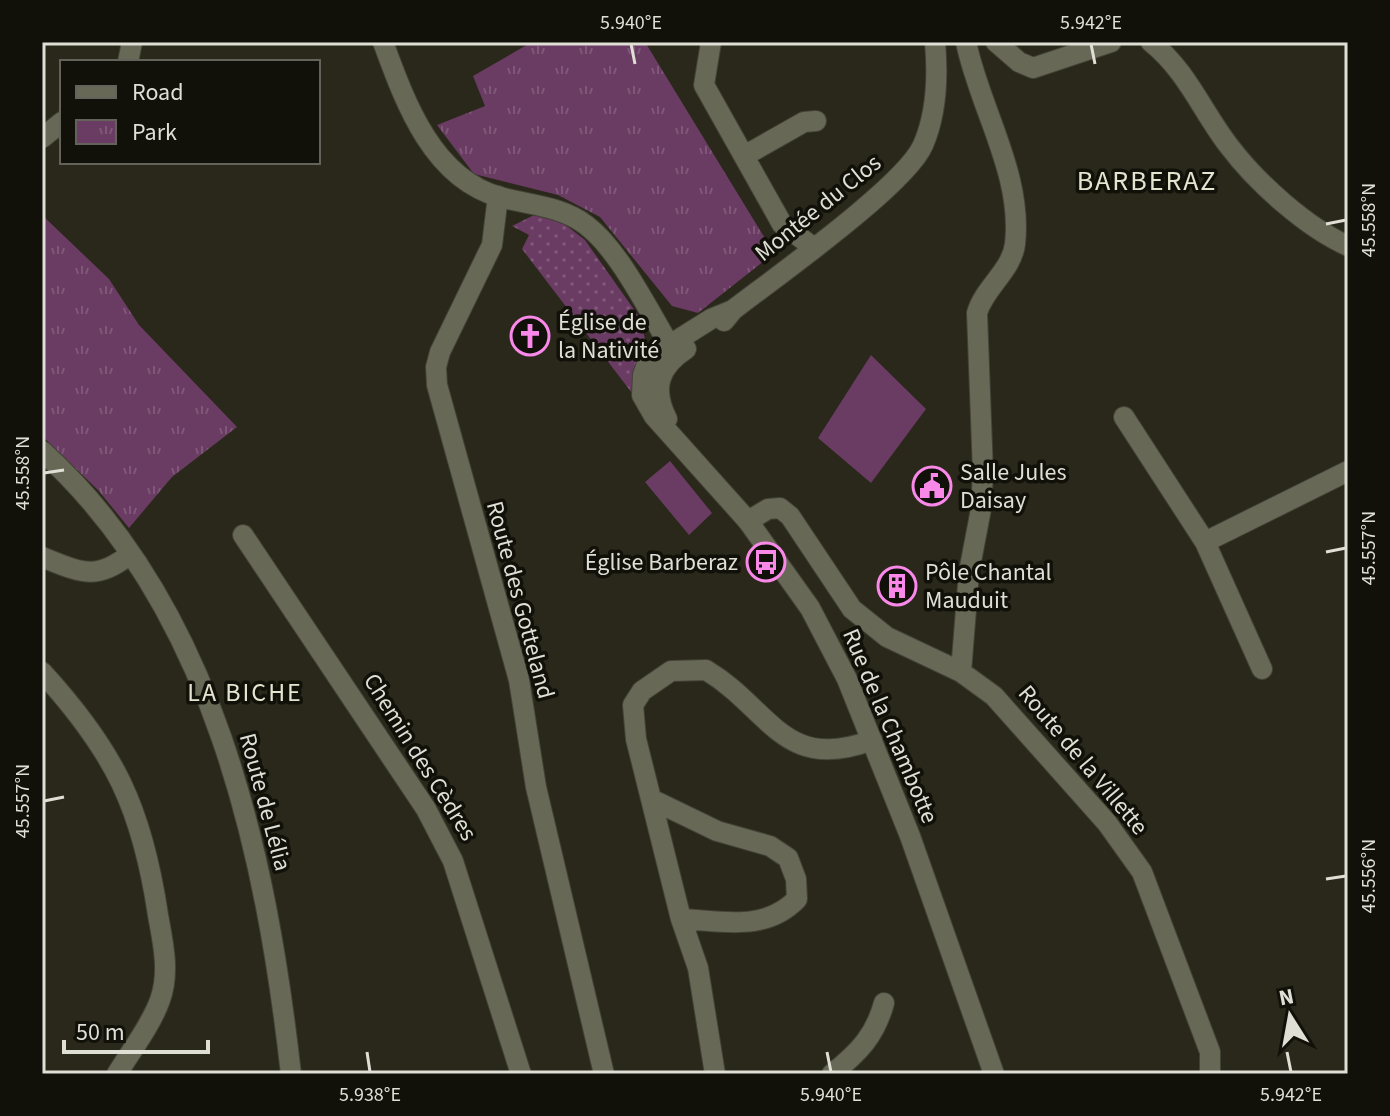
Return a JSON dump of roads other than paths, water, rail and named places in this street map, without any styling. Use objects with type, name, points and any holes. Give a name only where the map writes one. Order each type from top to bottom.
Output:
[{"type":"street","points":[[383,42],[404,100],[444,161],[467,184],[498,196],[559,210],[586,224],[639,292],[672,350]]},
{"type":"street","points":[[711,42],[704,85],[782,224],[813,247]]},
{"type":"street","name":"Montée du Clos","points":[[672,350],[718,329],[733,310],[895,182],[922,147],[934,106],[935,42]]},
{"type":"street","points":[[961,672],[969,572],[981,509],[983,473],[977,313],[980,301],[1009,261],[1015,245],[1004,156],[966,42]]},
{"type":"street","points":[[996,42],[1019,62],[1033,68],[1111,42]]},
{"type":"street","points":[[1151,42],[1174,60],[1229,147],[1316,230],[1348,246]]},
{"type":"street","points":[[744,156],[804,122],[816,121]]},
{"type":"street","points":[[42,138],[60,124]]},
{"type":"street","name":"Route des Gotteland","points":[[498,196],[492,245],[440,352],[436,367],[437,385],[460,479],[519,680],[536,787],[604,1074]]},
{"type":"street","name":"Rue de la Chambotte","points":[[672,350],[659,378],[658,395],[674,434],[748,521],[810,608],[847,679],[994,1074]]},
{"type":"street","points":[[1124,417],[1205,542],[1262,669]]},
{"type":"street","name":"Route de Lélia","points":[[42,451],[70,477],[130,554],[171,622],[225,742],[263,895],[291,1074]]},
{"type":"street","points":[[1205,542],[1348,471]]},
{"type":"street","name":"Route de la Villette","points":[[748,521],[768,509],[780,508],[790,516],[852,609],[865,622],[961,672],[994,696],[1048,754],[1142,872],[1210,1052],[1210,1074]]},
{"type":"street","name":"Chemin des Cèdres","points":[[243,535],[409,783],[453,861],[521,1074]]},
{"type":"street","points":[[42,557],[84,573],[111,569],[130,554]]},
{"type":"street","points":[[715,1074],[698,968],[681,919],[636,739],[633,705],[648,685],[671,671],[706,670],[788,740],[804,748],[840,751],[872,740]]},
{"type":"street","points":[[42,672],[83,717],[121,777],[141,826],[156,903],[166,964],[160,1000],[117,1074]]},
{"type":"street","points":[[653,800],[717,831],[770,846],[788,858],[796,879],[797,899],[783,914],[762,923],[681,919]]},
{"type":"street","points":[[832,1074],[859,1051],[876,1031],[884,1003]]},
{"type":"street","points":[[1210,1052],[1225,1074]]},
{"type":"place","name":"Église de la Nativité","points":[[530,336]]},
{"type":"place","name":"Salle Jules Daisay","points":[[932,486]]},
{"type":"place","name":"Église Barberaz","points":[[766,562]]},
{"type":"place","name":"Pôle Chantal Mauduit","points":[[897,586]]},
{"type":"district","name":"BARBERAZ","points":[[1147,181]]},
{"type":"district","name":"LA BICHE","points":[[245,692]]}]
